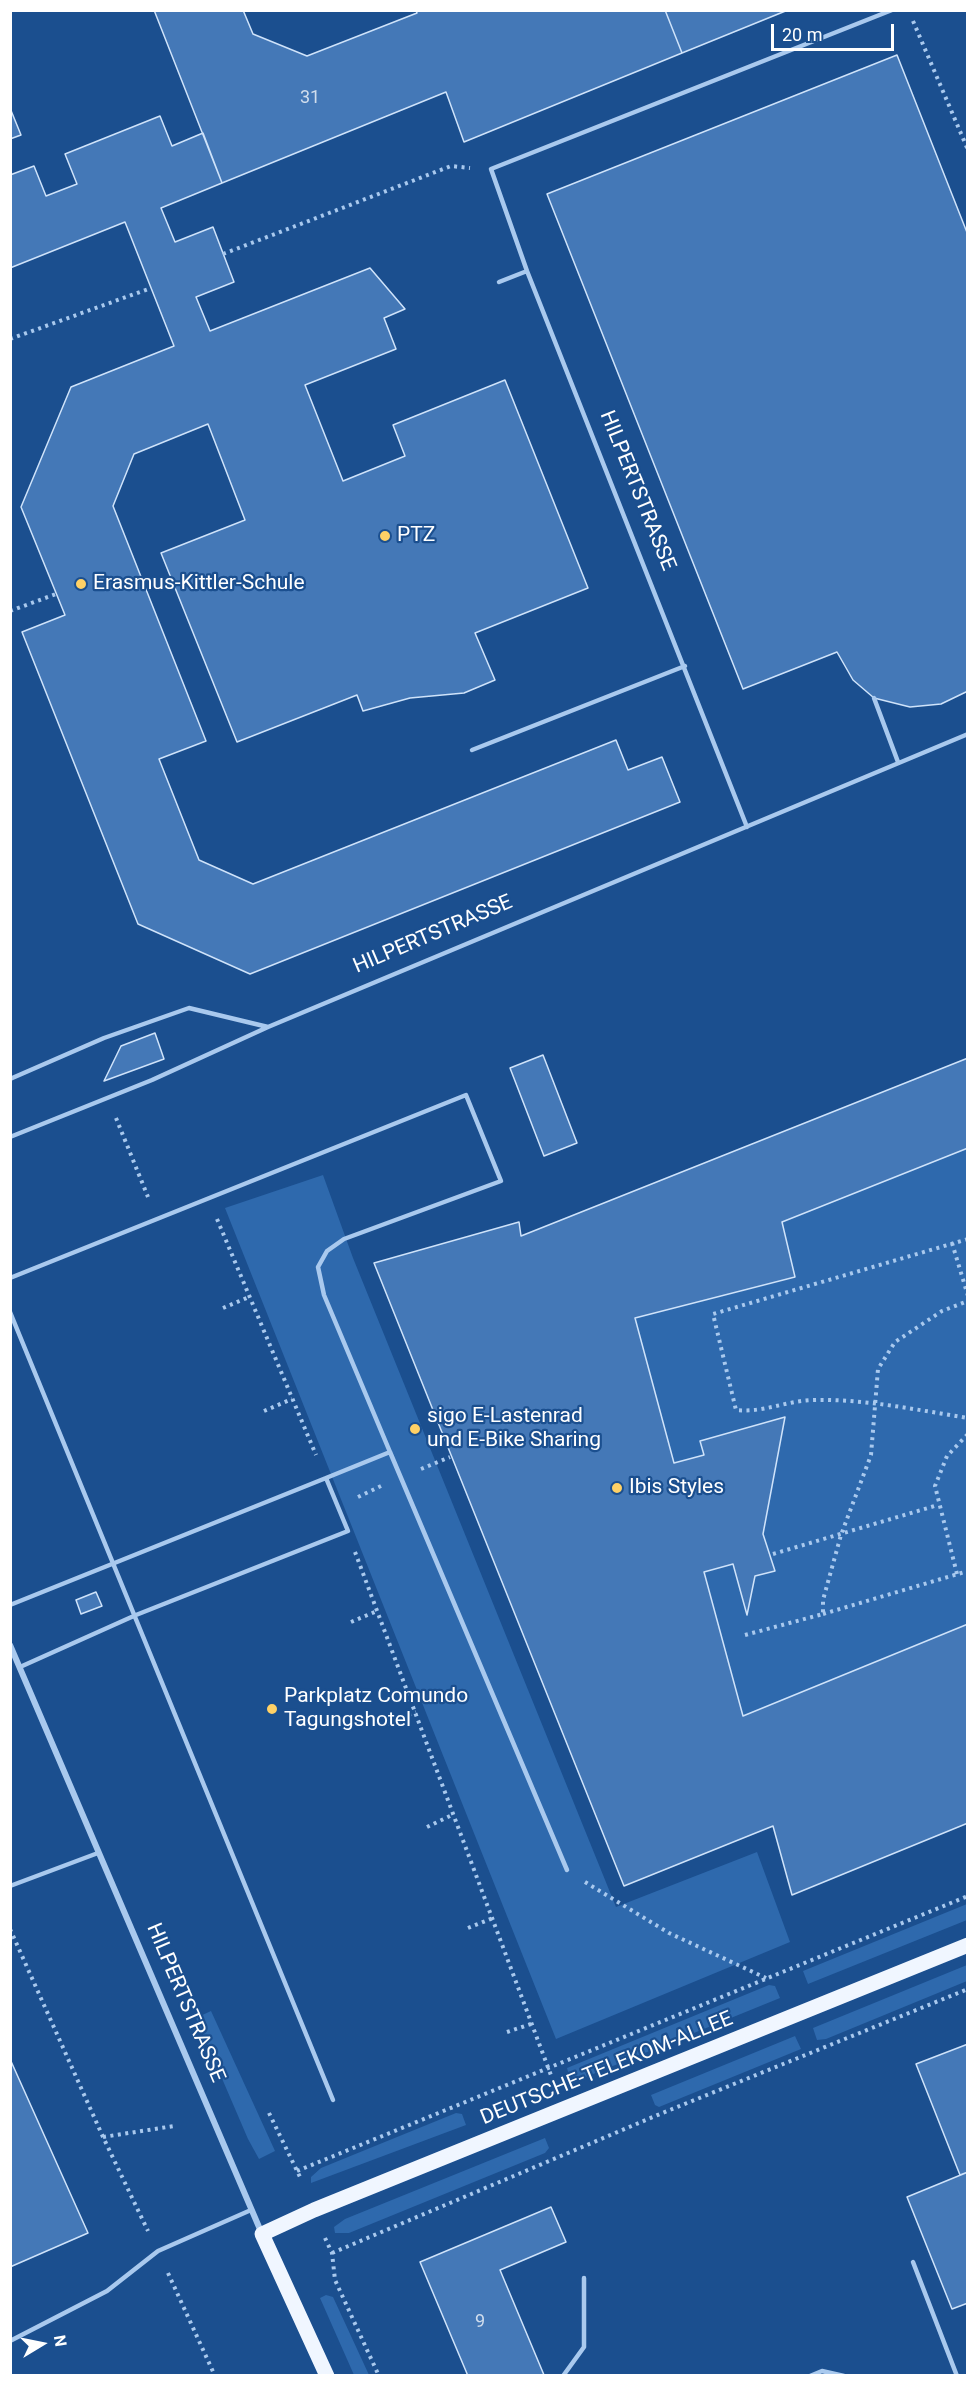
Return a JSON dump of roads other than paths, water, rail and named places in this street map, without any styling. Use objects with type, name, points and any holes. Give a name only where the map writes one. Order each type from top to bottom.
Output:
[{"type":"main road","name":"DEUTSCHE-TELEKOM-ALLEE","points":[[262,2234],[314,2210],[968,1944]]},
{"type":"main road","name":"HILPERTSTRASSE","points":[[262,2234],[327,2376]]},
{"type":"street","name":"HILPERTSTRASSE","points":[[10,1645],[262,2234]]},
{"type":"lane","name":"HILPERTSTRASSE","points":[[747,827],[527,271],[491,169],[892,10]]},
{"type":"lane","points":[[499,282],[527,271]]},
{"type":"lane","points":[[472,750],[685,666]]},
{"type":"lane","points":[[874,698],[898,762]]},
{"type":"lane","name":"HILPERTSTRASSE","points":[[10,1137],[108,1098],[268,1027],[968,734]]},
{"type":"lane","points":[[10,1079],[104,1038],[189,1008],[268,1027]]},
{"type":"lane","points":[[10,1278],[466,1095],[501,1180],[344,1239],[327,1251],[318,1267],[324,1295],[567,1870]]},
{"type":"lane","points":[[10,1312],[333,2100]]},
{"type":"lane","points":[[10,1605],[390,1452]]},
{"type":"lane","points":[[20,1667],[136,1615],[348,1531],[326,1478]]},
{"type":"lane","points":[[10,1886],[98,1853]]},
{"type":"lane","points":[[10,2341],[107,2291],[158,2251],[251,2210]]},
{"type":"lane","points":[[913,2262],[957,2376]]},
{"type":"lane","points":[[563,2376],[584,2347],[584,2278]]},
{"type":"lane","points":[[810,2376],[822,2371],[844,2376]]},
{"type":"place","name":"PTZ","points":[[385,536]]},
{"type":"place","name":"Erasmus-Kittler-Schule","points":[[81,584]]},
{"type":"place","name":"sigo E-Lastenrad und E-Bike Sharing","points":[[415,1429]]},
{"type":"place","name":"Ibis Styles","points":[[617,1488]]},
{"type":"place","name":"Parkplatz Comundo Tagungshotel","points":[[272,1709]]}]
